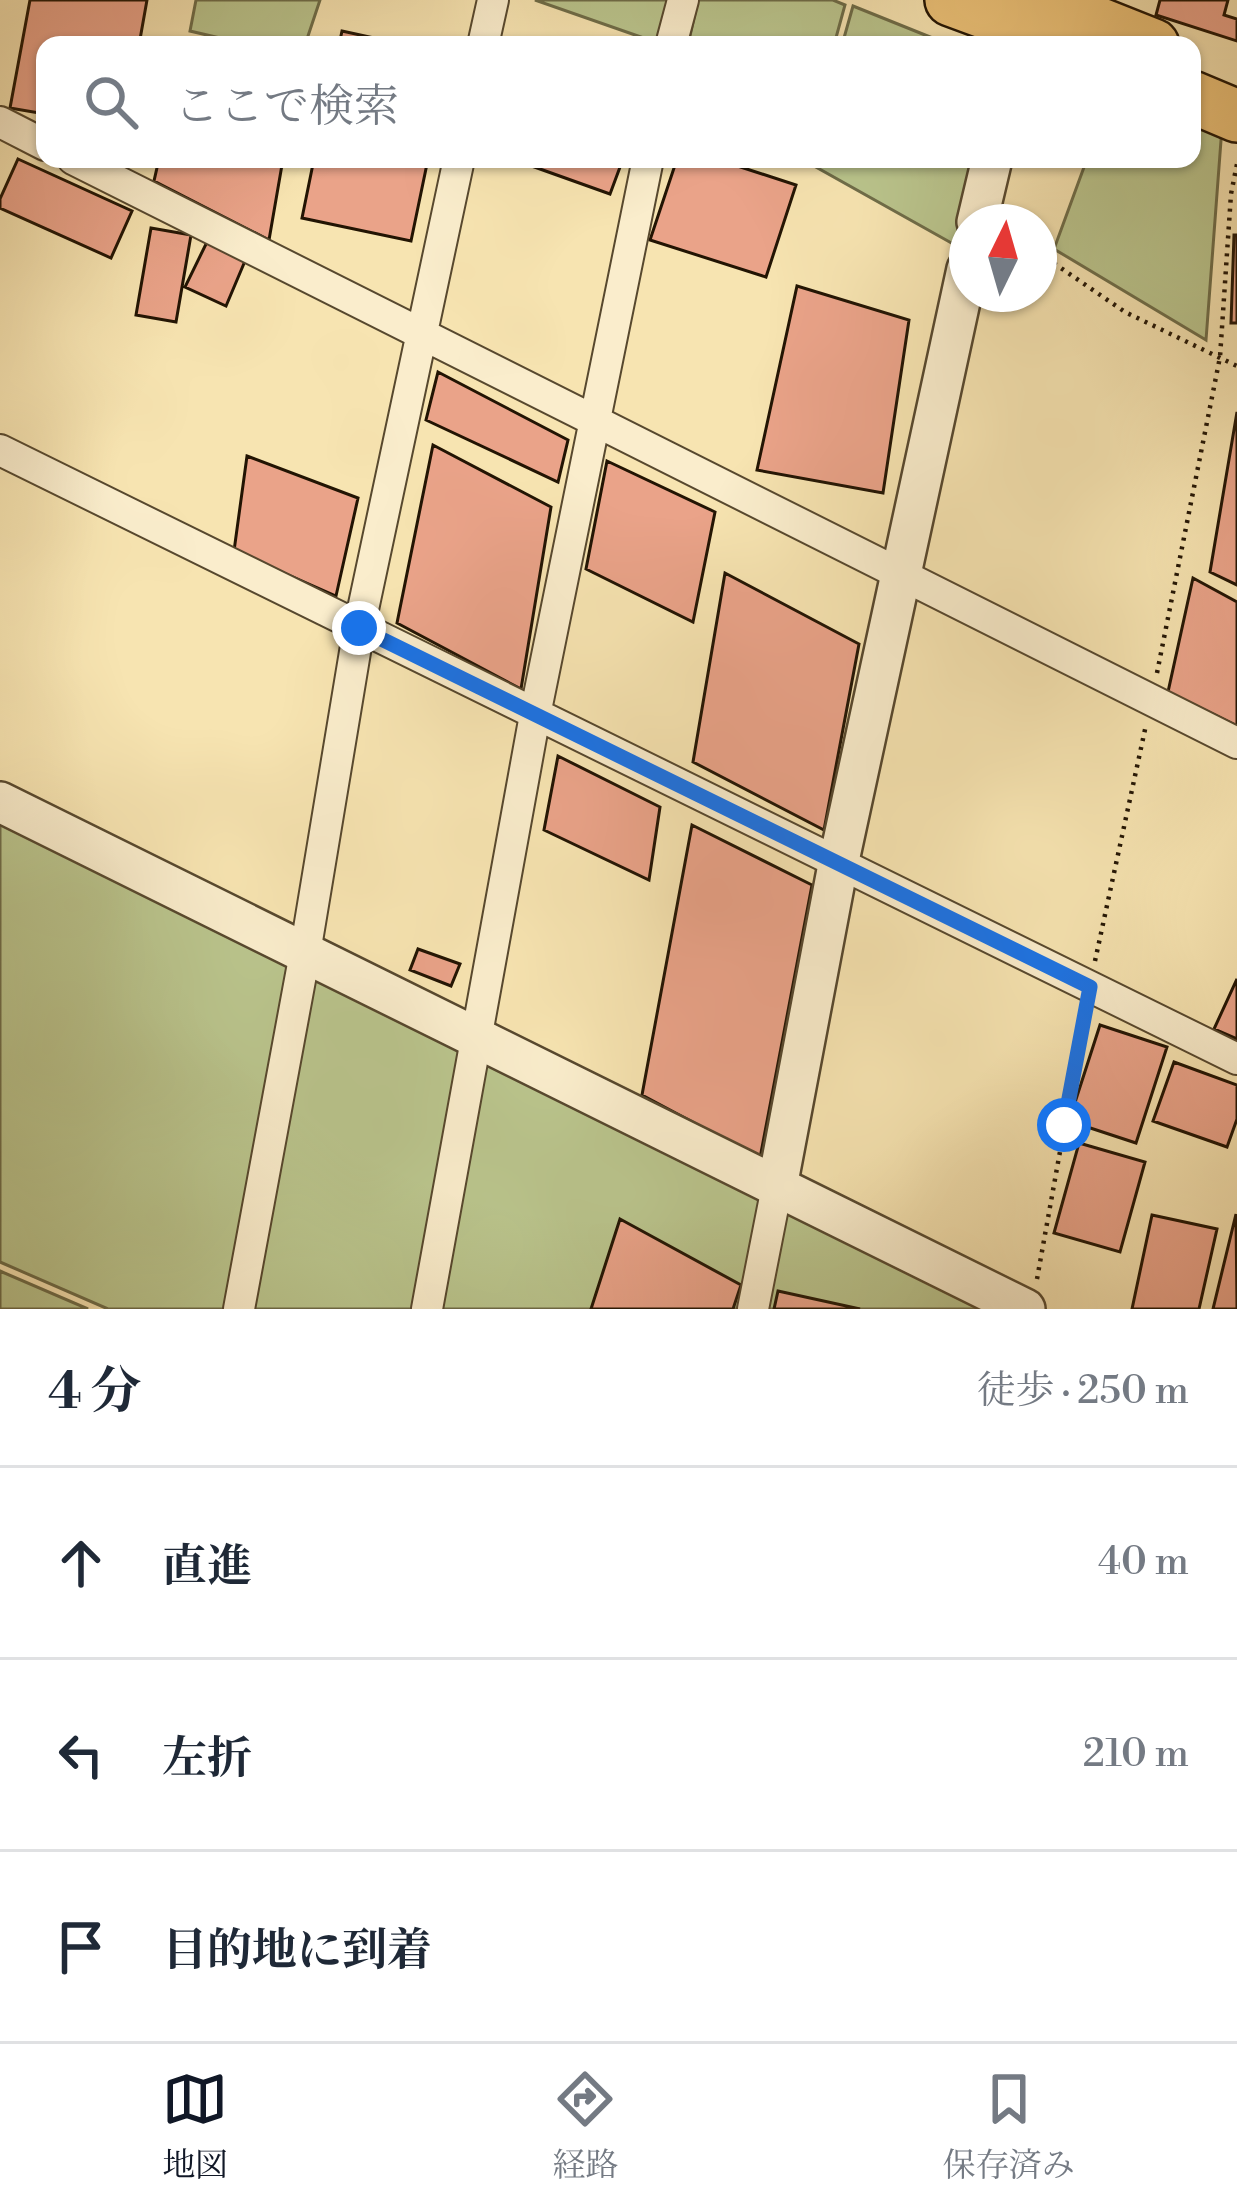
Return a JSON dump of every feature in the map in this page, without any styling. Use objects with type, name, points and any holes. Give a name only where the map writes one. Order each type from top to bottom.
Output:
[{"type":"highway","points":[[951,0],[1111,36]]},
{"type":"highway","points":[[1027,18],[1057,36]]},
{"type":"highway","points":[[1201,65],[1237,79]]},
{"type":"highway","points":[[1201,101],[1237,116]]},
{"type":"street","points":[[485,36],[493,0]]},
{"type":"street","points":[[673,36],[683,0]]},
{"type":"street","points":[[0,122],[36,140]]},
{"type":"street","points":[[92,168],[1237,742]]},
{"type":"street","points":[[238,1309],[305,953],[359,628],[457,168]]},
{"type":"street","points":[[427,1309],[535,715],[646,168]]},
{"type":"street","points":[[981,204],[990,168]]},
{"type":"street","points":[[753,1309],[838,865],[958,312]]},
{"type":"street","points":[[0,450],[1237,1059]]},
{"type":"street","points":[[0,802],[777,1187],[1030,1298]]},
{"type":"path","points":[[1030,1298],[1220,357],[1237,164]]},
{"type":"path","points":[[1057,265],[1125,312],[1237,366]]},
{"type":"green space","points":[[196,0],[320,0],[308,36],[211,36],[190,31]]},
{"type":"green space","points":[[535,0],[669,0],[660,36],[638,36]]},
{"type":"green space","points":[[698,0],[833,0],[845,5],[836,36],[690,36]]},
{"type":"green space","points":[[853,6],[928,36],[845,36]]},
{"type":"green space","points":[[1201,119],[1222,127],[1206,340],[1057,251],[1084,168],[1201,168]]},
{"type":"green space","points":[[818,168],[971,168],[964,204],[949,204],[949,242]]},
{"type":"green space","points":[[0,803],[990,1309],[108,1309],[0,1262]]},
{"type":"green space","points":[[0,1271],[88,1309],[0,1309]]},
{"type":"building","points":[[30,0],[147,0],[141,36],[36,36],[36,112],[10,108]]},
{"type":"building","points":[[1160,0],[1228,0],[1224,15],[1237,19],[1237,41],[1156,15]]},
{"type":"building","points":[[18,159],[132,211],[111,258],[0,208]]},
{"type":"building","points":[[157,168],[281,168],[269,240],[154,181]]},
{"type":"building","points":[[312,168],[426,168],[411,241],[302,218]]},
{"type":"building","points":[[537,168],[620,168],[610,194]]},
{"type":"building","points":[[674,168],[744,168],[796,185],[766,277],[650,240]]},
{"type":"building","points":[[151,228],[191,235],[176,322],[136,315]]},
{"type":"building","points":[[1234,235],[1237,323],[1231,323]]},
{"type":"building","points":[[207,242],[245,261],[226,306],[185,287]]},
{"type":"building","points":[[797,286],[909,320],[883,493],[757,470]]},
{"type":"building","points":[[438,372],[568,440],[558,482],[426,420]]},
{"type":"building","points":[[1237,412],[1237,585],[1210,572]]},
{"type":"building","points":[[433,445],[551,507],[521,689],[397,623]]},
{"type":"building","points":[[247,456],[358,498],[336,596],[234,551]]},
{"type":"building","points":[[607,461],[715,512],[693,622],[586,569]]},
{"type":"building","points":[[725,573],[859,644],[824,830],[693,762]]},
{"type":"building","points":[[1193,578],[1237,602],[1237,726],[1168,692]]},
{"type":"building","points":[[558,756],[660,807],[649,880],[544,830]]},
{"type":"building","points":[[692,825],[812,885],[760,1158],[642,1095]]},
{"type":"building","points":[[418,949],[460,964],[451,986],[410,970]]},
{"type":"building","points":[[1237,979],[1237,1039],[1214,1029]]},
{"type":"building","points":[[1100,1025],[1167,1047],[1136,1143],[1069,1121]]},
{"type":"building","points":[[1174,1062],[1237,1085],[1237,1119],[1227,1147],[1153,1121]]},
{"type":"building","points":[[1079,1143],[1145,1162],[1120,1252],[1054,1233]]},
{"type":"building","points":[[1236,1214],[1237,1309],[1213,1309]]},
{"type":"building","points":[[1152,1215],[1217,1229],[1199,1309],[1132,1309]]},
{"type":"building","points":[[620,1219],[741,1285],[733,1309],[591,1309]]},
{"type":"building","points":[[778,1291],[860,1309],[774,1309]]},
{"type":"route","points":[[359,628],[1090,987],[1064,1125]]}]
